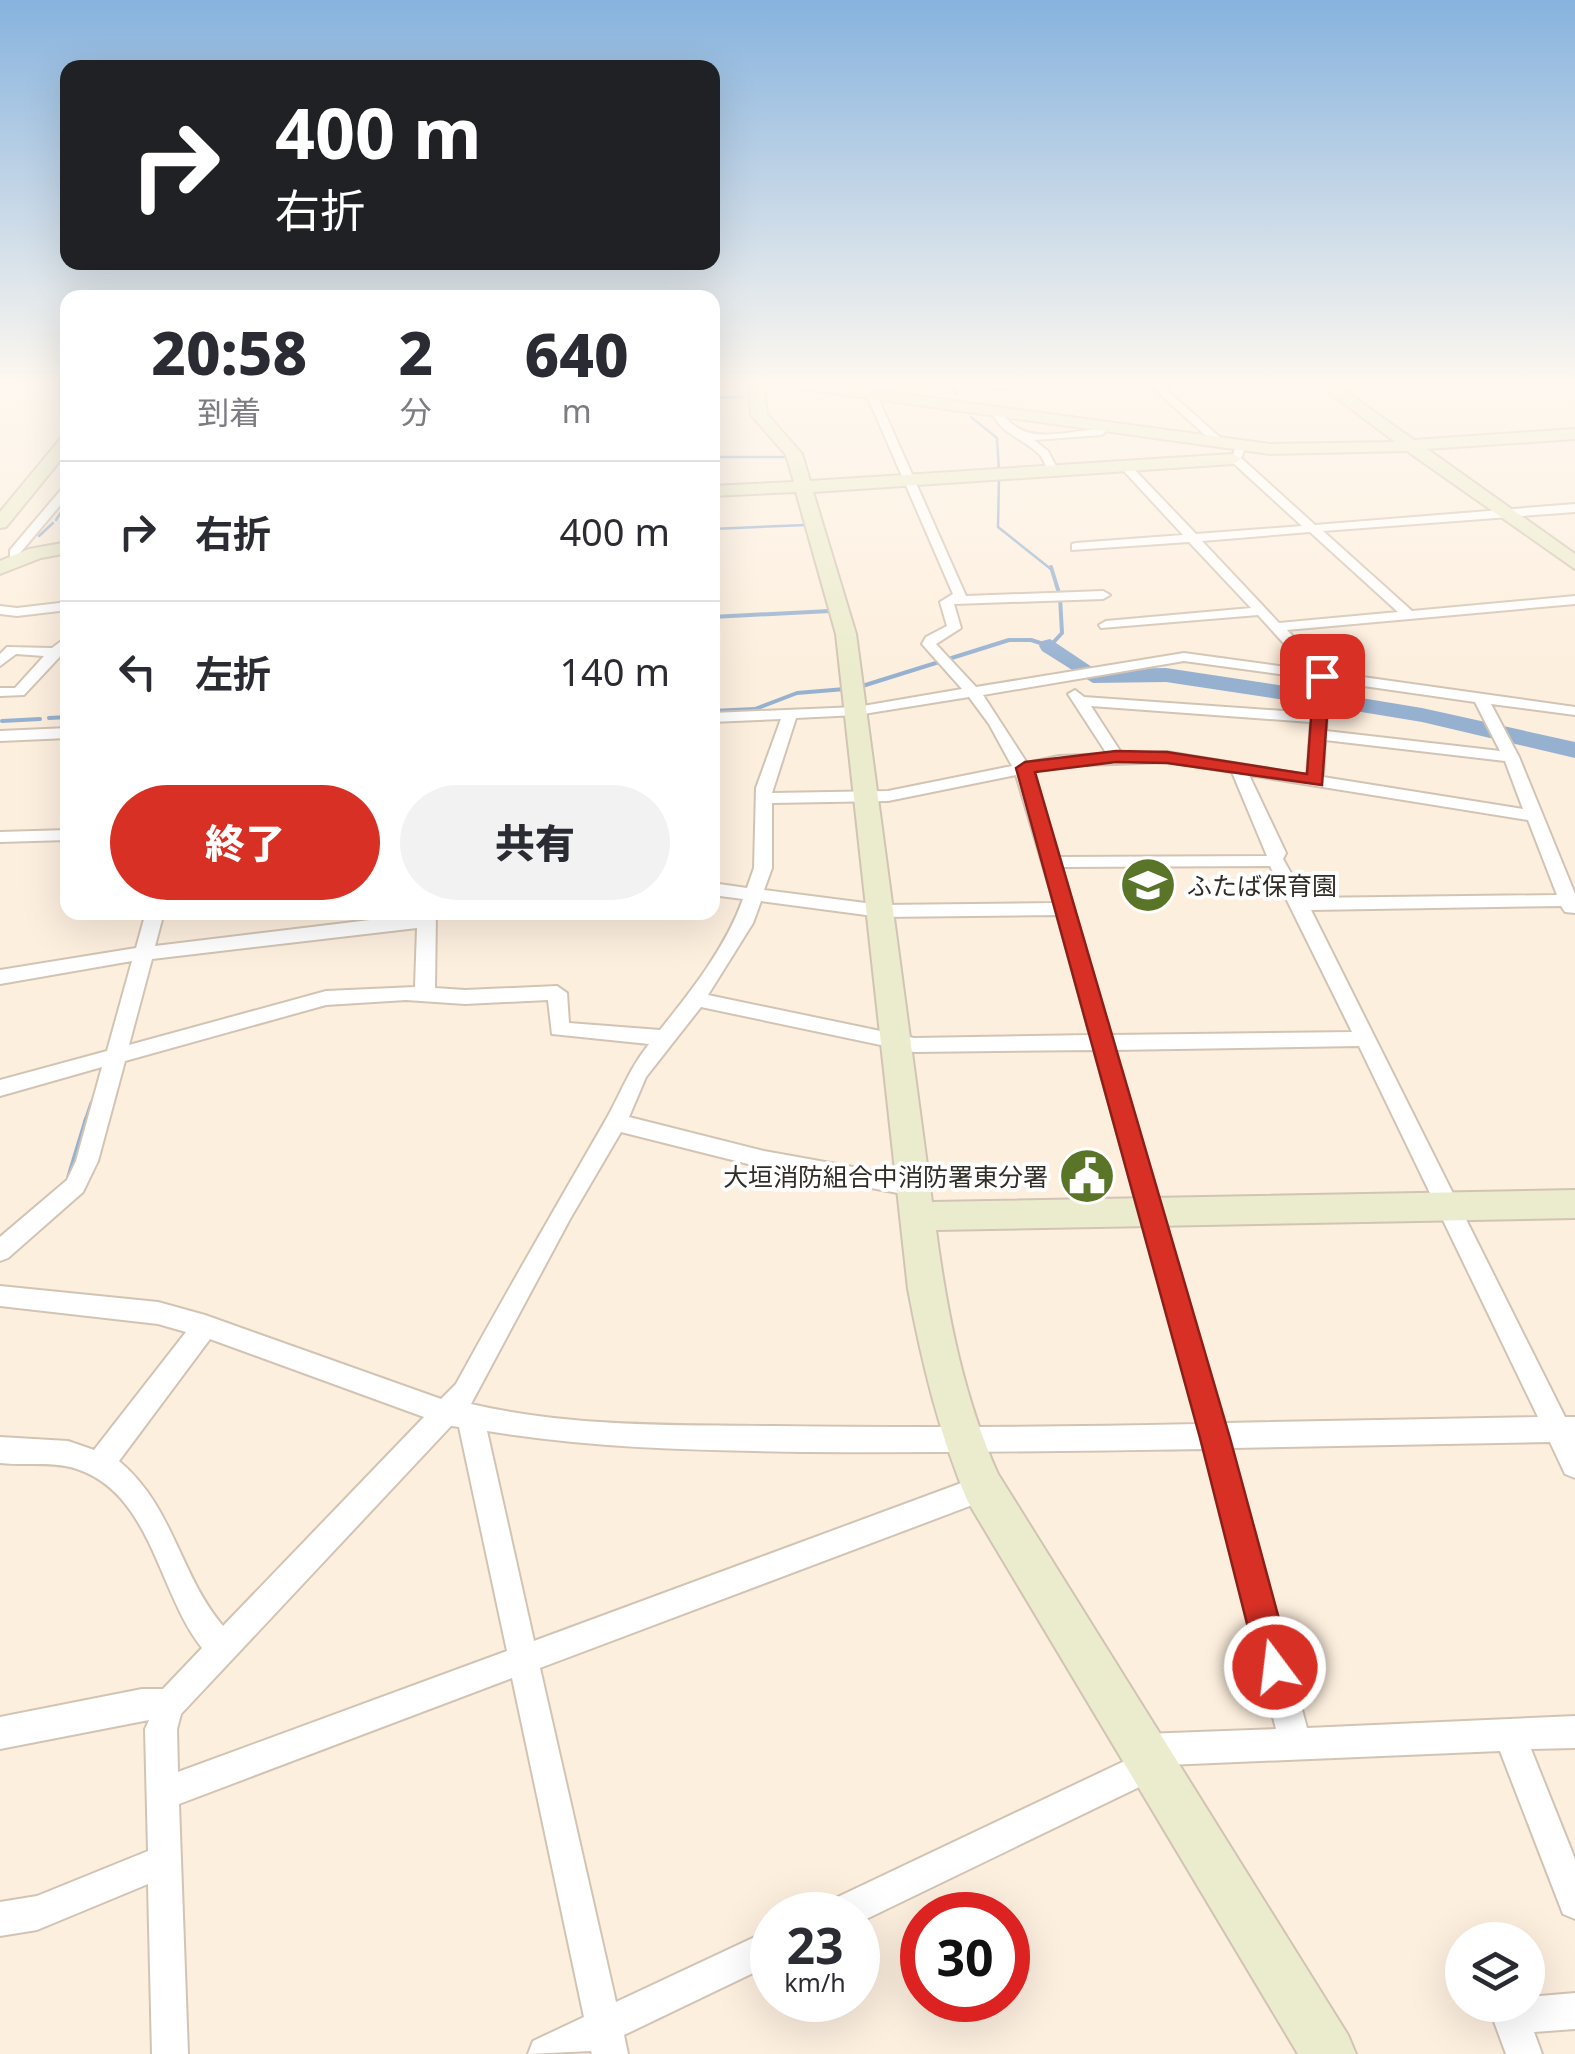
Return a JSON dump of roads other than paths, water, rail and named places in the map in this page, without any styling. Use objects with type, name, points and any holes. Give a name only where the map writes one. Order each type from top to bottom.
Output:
[{"type":"street","points":[[0,523],[36,480]]},
{"type":"street","points":[[800,480],[846,634],[916,1202],[940,1360],[963,1440],[983,1488],[1329,2054]]},
{"type":"street","points":[[720,491],[941,480]]},
{"type":"street","points":[[1138,480],[1322,676],[1315,781]]},
{"type":"street","points":[[1266,480],[1408,615]]},
{"type":"street","points":[[1460,480],[1575,562]]},
{"type":"street","points":[[911,482],[959,592],[947,602],[954,628],[929,644],[941,662],[972,692],[1025,768],[1215,1438],[1294,1743]]},
{"type":"street","points":[[7,564],[49,522],[60,501]]},
{"type":"street","points":[[1076,547],[1575,508]]},
{"type":"street","points":[[7,564],[60,549]]},
{"type":"street","points":[[952,600],[1104,595]]},
{"type":"street","points":[[1276,626],[1575,600]]},
{"type":"street","points":[[0,610],[60,607]]},
{"type":"street","points":[[1106,626],[1262,611]]},
{"type":"street","points":[[0,692],[18,692],[41,673],[60,646]]},
{"type":"street","points":[[0,662],[12,650],[53,652]]},
{"type":"street","points":[[720,718],[856,711],[1184,657],[1575,711]]},
{"type":"street","points":[[1062,676],[1116,756]]},
{"type":"street","points":[[1299,904],[1572,905],[1511,757],[1482,698]]},
{"type":"street","points":[[1079,701],[1319,726],[1511,757]]},
{"type":"street","points":[[170,2054],[161,1729],[169,1705],[222,1647],[458,1415],[465,1392],[562,1212],[616,1122],[637,1074],[696,999],[744,923],[762,868],[763,798],[789,717]]},
{"type":"street","points":[[0,736],[60,733]]},
{"type":"street","points":[[763,798],[867,798],[1025,768],[1116,756],[1167,758],[1238,768],[1535,816]]},
{"type":"street","points":[[1238,768],[1277,853],[1274,861]]},
{"type":"street","points":[[0,836],[60,835]]},
{"type":"street","points":[[1052,862],[1274,861]]},
{"type":"street","points":[[1274,861],[1299,904],[1447,1206],[1566,1429],[1575,1465]]},
{"type":"street","points":[[720,890],[882,912],[1064,909]]},
{"type":"street","points":[[0,1251],[75,1186],[87,1161],[153,920]]},
{"type":"street","points":[[0,977],[144,953],[402,920]]},
{"type":"street","points":[[424,994],[426,920]]},
{"type":"street","points":[[0,1088],[326,998],[557,994],[560,1029],[665,1038]]},
{"type":"street","points":[[696,999],[914,1045],[1366,1038]]},
{"type":"street","points":[[616,1122],[700,1148],[916,1202],[1150,1212],[1575,1204]]},
{"type":"street","points":[[0,1296],[158,1313],[458,1415],[560,1432],[633,1437],[963,1440],[1566,1429]]},
{"type":"street","points":[[99,1466],[205,1326]]},
{"type":"street","points":[[458,1415],[521,1660],[607,2040]]},
{"type":"street","points":[[0,1450],[77,1456],[108,1470],[151,1514],[203,1630],[222,1647]]},
{"type":"street","points":[[165,1793],[983,1488]]},
{"type":"street","points":[[0,1732],[142,1704],[169,1705]]},
{"type":"street","points":[[880,1893],[1147,1757],[1294,1743],[1575,1732]]},
{"type":"street","points":[[1510,1734],[1575,1902]]},
{"type":"street","points":[[0,1919],[37,1912],[165,1861]]},
{"type":"street","points":[[546,2054],[607,2040],[750,1959]]},
{"type":"street","points":[[1524,2054],[1510,2016],[1575,2011]]},
{"type":"waterway","points":[[999,480],[998,527],[1052,570]]},
{"type":"waterway","points":[[56,520],[60,514]]},
{"type":"waterway","points":[[39,536],[53,523]]},
{"type":"waterway","points":[[720,529],[806,525]]},
{"type":"waterway","points":[[1052,570],[1059,593]]},
{"type":"waterway","points":[[856,688],[1009,640],[1031,640],[1050,646],[1062,633],[1060,597]]},
{"type":"waterway","points":[[720,617],[830,611]]},
{"type":"waterway","points":[[1050,646],[1084,670]]},
{"type":"waterway","points":[[1093,676],[1166,675],[1331,700],[1422,715],[1575,750]]},
{"type":"waterway","points":[[720,711],[755,709],[797,693],[845,689]]},
{"type":"waterway","points":[[49,718],[60,717]]},
{"type":"waterway","points":[[2,721],[40,719]]},
{"type":"waterway","points":[[86,1121],[92,1103]]},
{"type":"waterway","points":[[69,1178],[87,1119]]},
{"type":"place","name":"ふたば保育園","points":[[1148,885]]},
{"type":"place","name":"大垣消防組合中消防署東分署","points":[[1087,1176]]}]
